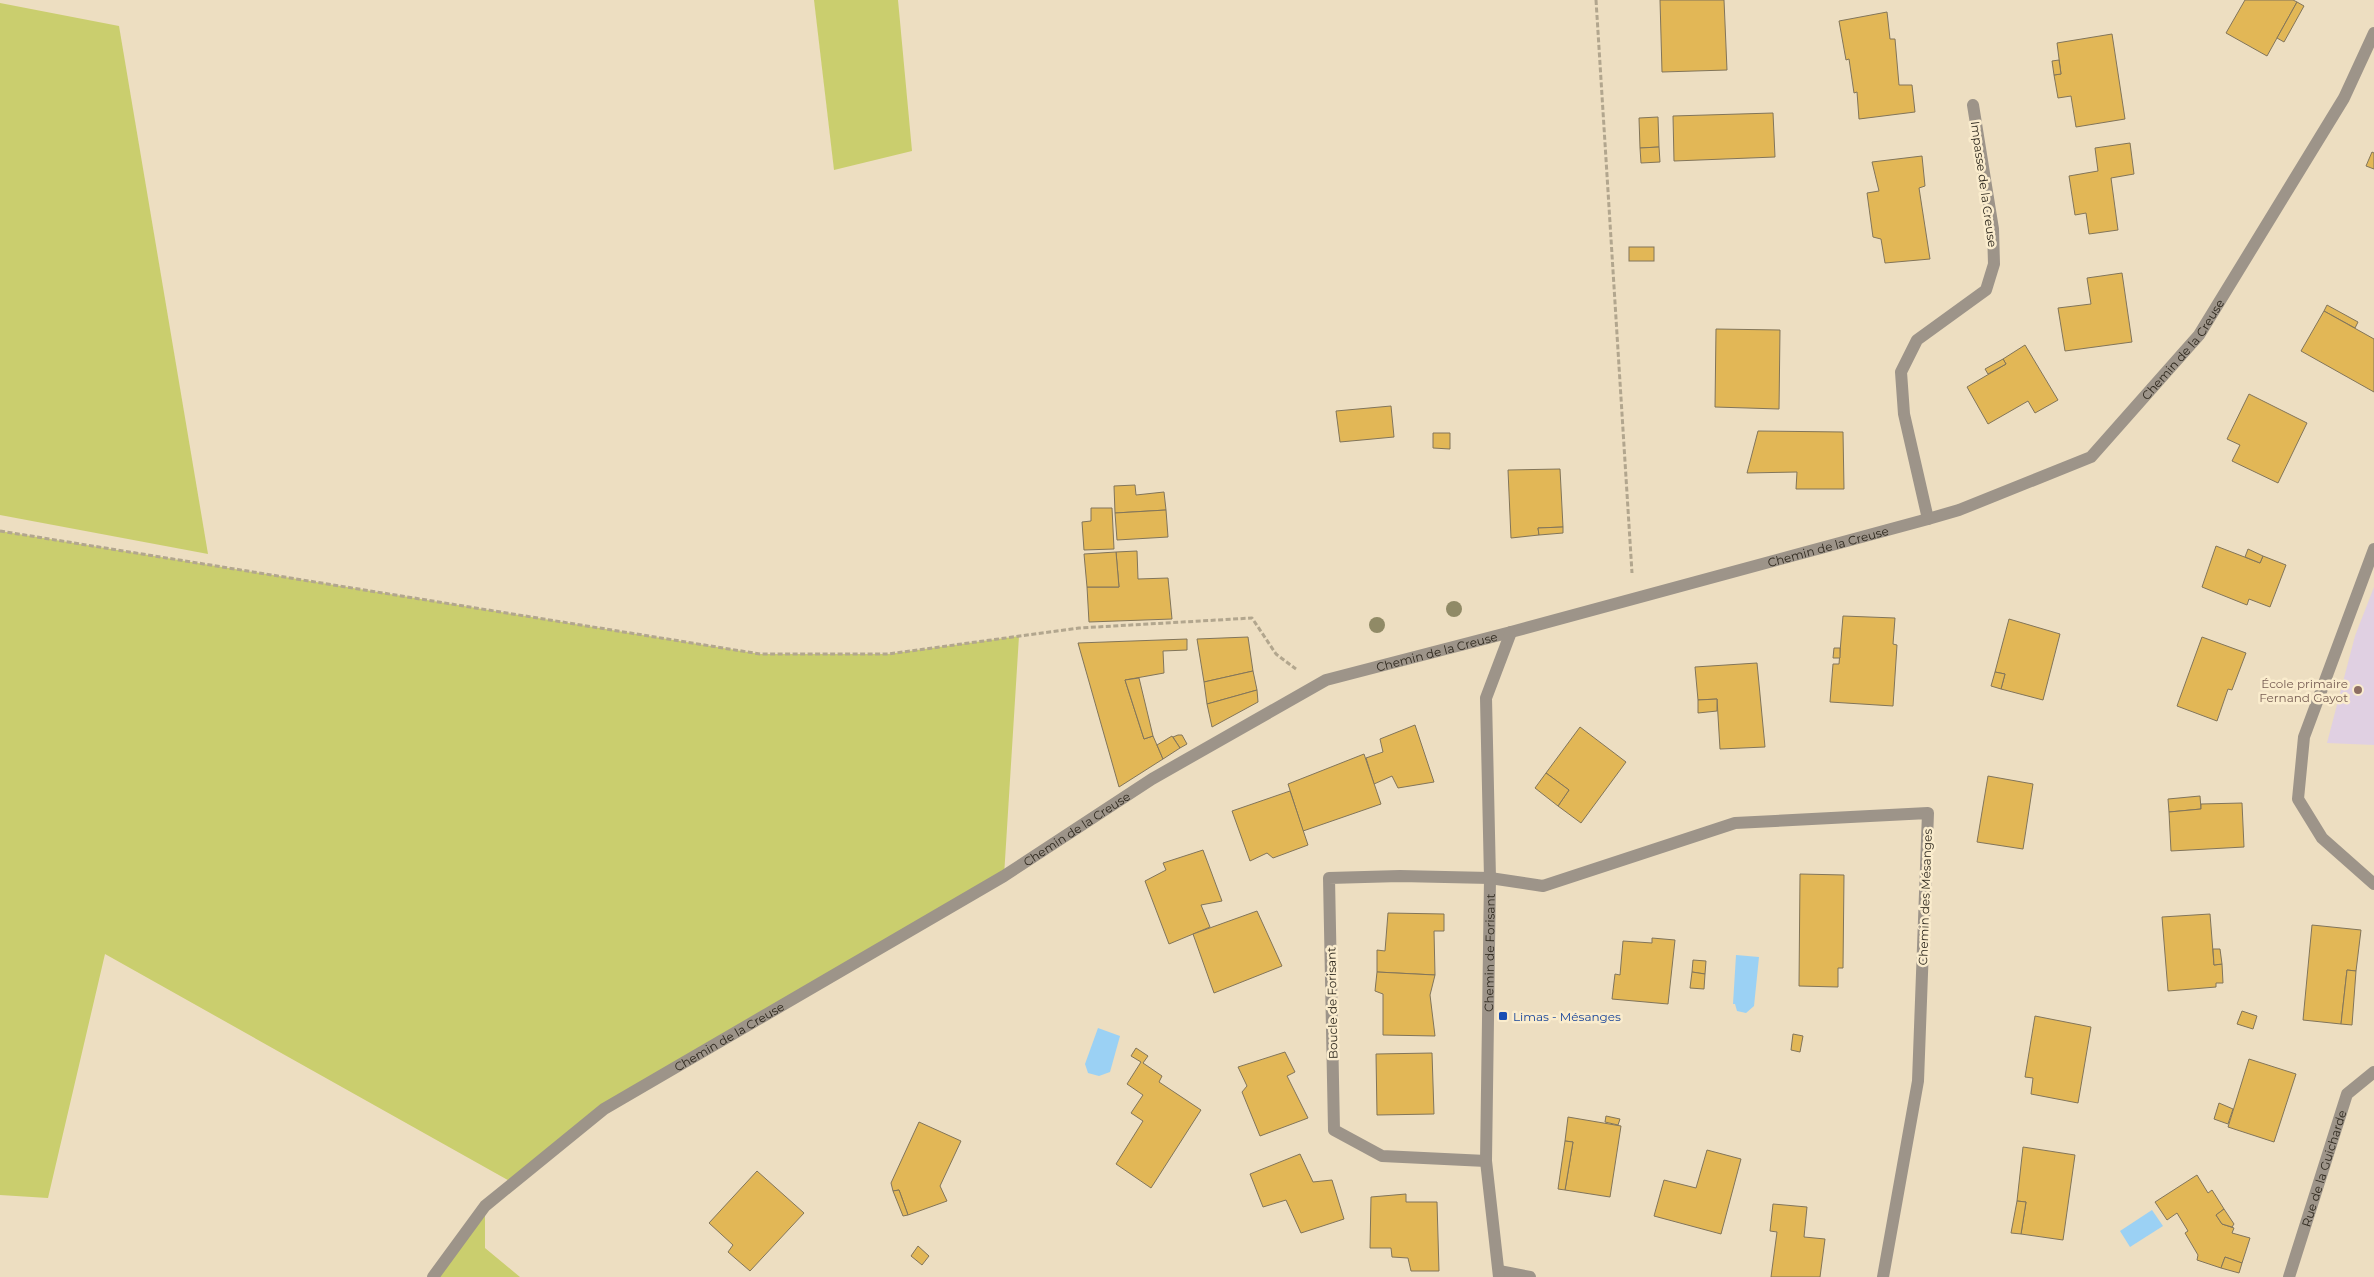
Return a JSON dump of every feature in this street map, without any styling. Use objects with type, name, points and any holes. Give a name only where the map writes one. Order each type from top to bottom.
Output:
[{"type":"street","name":"Chemin de la Creuse","points":[[434,1277],[485,1206],[604,1109],[1004,876],[1152,779],[1326,680],[1511,632],[1960,510],[2091,457],[2200,335],[2344,98],[2374,33]]},
{"type":"street","name":"Impasse de la Creuse","points":[[1928,519],[1904,414],[1902,372],[1917,340],[1986,290],[1994,264],[1993,229],[1973,105]]},
{"type":"street","points":[[2374,549],[2304,737],[2298,799],[2322,838],[2374,884]]},
{"type":"street","name":"Chemin de Forisant","points":[[1499,1274],[1486,1161],[1490,878],[1486,698],[1511,632]]},
{"type":"street","name":"Chemin des Mésanges","points":[[1490,878],[1543,886],[1735,823],[1928,814],[1918,1081],[1883,1277]]},
{"type":"street","name":"Boucle de Forisant","points":[[1486,1161],[1382,1156],[1334,1130],[1329,878],[1400,876],[1490,878]]},
{"type":"street","name":"Rue de la Guicharde","points":[[2289,1277],[2348,1094],[2374,1072]]},
{"type":"street","points":[[1499,1274],[1530,1277]]},
{"type":"path","points":[[1596,0],[1634,599]]},
{"type":"path","points":[[0,531],[760,654],[888,654],[1080,628],[1252,618],[1276,654],[1304,675],[1326,680]]},
{"type":"shaded area","name":"École primaire Fernand Gayot","points":[[2374,587],[2374,745],[2327,743],[2355,636]]},
{"type":"green space","points":[[814,0],[898,0],[912,151],[834,170]]},
{"type":"green space","points":[[0,3],[119,26],[208,554],[0,515]]},
{"type":"green space","points":[[0,531],[760,654],[888,654],[1019,636],[1004,876],[604,1109],[513,1183],[105,954],[48,1198],[0,1195]]},
{"type":"green space","points":[[485,1206],[485,1248],[520,1277],[434,1277]]},
{"type":"water","points":[[1736,955],[1759,957],[1754,1006],[1746,1013],[1737,1011],[1735,1004],[1733,1004]]},
{"type":"water","points":[[1098,1028],[1120,1036],[1110,1072],[1099,1076],[1088,1073],[1085,1064]]},
{"type":"water","points":[[2152,1210],[2163,1226],[2130,1247],[2120,1231]]},
{"type":"building","points":[[1660,0],[1724,0],[1727,70],[1662,72]]},
{"type":"building","points":[[2245,0],[2293,0],[2297,2],[2267,56],[2226,33]]},
{"type":"building","points":[[2297,2],[2304,6],[2284,42],[2277,38]]},
{"type":"building","points":[[1887,12],[1890,39],[1895,39],[1899,85],[1912,85],[1915,112],[1859,119],[1857,92],[1854,93],[1849,59],[1846,60],[1839,21]]},
{"type":"building","points":[[2112,34],[2125,119],[2076,127],[2071,96],[2058,98],[2054,75],[2061,74],[2057,43]]},
{"type":"building","points":[[2059,60],[2061,74],[2054,75],[2052,61]]},
{"type":"building","points":[[1773,113],[1775,157],[1674,161],[1673,116]]},
{"type":"building","points":[[1658,117],[1659,147],[1640,148],[1639,118]]},
{"type":"building","points":[[2130,143],[2134,174],[2111,178],[2118,230],[2089,234],[2086,213],[2075,215],[2069,176],[2098,171],[2095,148]]},
{"type":"building","points":[[1659,147],[1660,162],[1641,163],[1640,148]]},
{"type":"building","points":[[2372,152],[2374,153],[2374,169],[2366,166]]},
{"type":"building","points":[[1922,156],[1925,186],[1919,188],[1930,259],[1885,263],[1881,239],[1873,237],[1867,193],[1879,191],[1872,162]]},
{"type":"building","points":[[1629,247],[1654,247],[1654,261],[1629,261]]},
{"type":"building","points":[[2122,273],[2132,342],[2065,351],[2058,308],[2091,304],[2087,278]]},
{"type":"building","points":[[2327,305],[2358,322],[2355,328],[2324,311]]},
{"type":"building","points":[[2324,311],[2374,339],[2374,392],[2301,351]]},
{"type":"building","points":[[1716,329],[1780,330],[1779,409],[1715,407]]},
{"type":"building","points":[[2025,345],[2058,400],[2035,413],[2028,401],[1988,424],[1967,387],[2006,364],[2003,359]]},
{"type":"building","points":[[2003,359],[2006,364],[1988,374],[1985,369]]},
{"type":"building","points":[[2249,394],[2307,423],[2278,483],[2232,461],[2240,445],[2227,439]]},
{"type":"building","points":[[1391,406],[1394,437],[1340,442],[1336,411]]},
{"type":"building","points":[[1758,431],[1843,432],[1844,489],[1796,489],[1797,472],[1747,473]]},
{"type":"building","points":[[1433,433],[1450,433],[1450,449],[1433,448]]},
{"type":"building","points":[[1560,469],[1563,527],[1538,528],[1539,535],[1511,538],[1508,470]]},
{"type":"building","points":[[1135,485],[1136,495],[1164,492],[1166,510],[1115,513],[1114,486]]},
{"type":"building","points":[[1091,508],[1112,508],[1114,549],[1084,550],[1082,522],[1091,521]]},
{"type":"building","points":[[1166,510],[1168,537],[1117,540],[1115,513]]},
{"type":"building","points":[[1563,527],[1563,533],[1539,535],[1538,528]]},
{"type":"building","points":[[2216,546],[2260,563],[2263,556],[2286,565],[2270,607],[2249,599],[2247,605],[2202,587]]},
{"type":"building","points":[[2248,549],[2263,556],[2260,563],[2245,557]]},
{"type":"building","points":[[1137,551],[1138,579],[1168,578],[1172,619],[1089,622],[1087,587],[1119,587],[1116,552]]},
{"type":"building","points":[[1116,552],[1119,587],[1087,587],[1084,554]]},
{"type":"building","points":[[1843,616],[1895,618],[1893,644],[1897,645],[1893,706],[1830,702],[1833,664],[1839,664]]},
{"type":"building","points":[[2009,619],[2060,634],[2043,700],[2001,689],[2005,674],[1995,672]]},
{"type":"building","points":[[1248,637],[1253,671],[1204,682],[1197,639]]},
{"type":"building","points":[[2202,637],[2246,653],[2232,690],[2228,689],[2217,721],[2177,706]]},
{"type":"building","points":[[1187,639],[1187,650],[1163,651],[1164,673],[1125,680],[1144,739],[1153,736],[1163,759],[1119,787],[1078,643]]},
{"type":"building","points":[[1834,648],[1840,648],[1840,658],[1833,658]]},
{"type":"building","points":[[1757,663],[1765,747],[1720,749],[1717,699],[1698,700],[1695,667]]},
{"type":"building","points":[[1253,671],[1257,690],[1207,704],[1204,682]]},
{"type":"building","points":[[1995,672],[2005,674],[2001,689],[1991,686]]},
{"type":"building","points":[[1139,678],[1153,736],[1144,739],[1125,680]]},
{"type":"building","points":[[1257,690],[1258,702],[1212,727],[1207,704]]},
{"type":"building","points":[[1717,699],[1717,711],[1698,713],[1698,700]]},
{"type":"building","points":[[1415,725],[1434,782],[1398,788],[1392,776],[1374,784],[1366,758],[1383,752],[1380,739]]},
{"type":"building","points":[[1580,727],[1626,762],[1581,823],[1558,806],[1569,790],[1546,773]]},
{"type":"building","points":[[1182,735],[1187,744],[1180,748],[1173,737]]},
{"type":"building","points":[[1172,736],[1180,748],[1163,759],[1157,745]]},
{"type":"building","points":[[1364,754],[1381,804],[1303,831],[1288,784]]},
{"type":"building","points":[[1546,773],[1569,790],[1558,806],[1535,788]]},
{"type":"building","points":[[1988,776],[2033,784],[2023,849],[1977,842]]},
{"type":"building","points":[[1290,791],[1308,845],[1273,858],[1267,853],[1250,861],[1232,811]]},
{"type":"building","points":[[2200,796],[2201,809],[2169,812],[2168,799]]},
{"type":"building","points":[[2242,803],[2244,847],[2171,851],[2169,812],[2201,809],[2201,804]]},
{"type":"building","points":[[1203,850],[1222,901],[1201,905],[1210,927],[1169,944],[1145,881],[1166,870],[1163,863]]},
{"type":"building","points":[[1800,874],[1844,875],[1843,968],[1838,968],[1838,987],[1799,986]]},
{"type":"building","points":[[1257,911],[1282,966],[1214,993],[1193,934]]},
{"type":"building","points":[[1388,913],[1444,914],[1444,931],[1434,931],[1435,975],[1377,972],[1377,950],[1385,951]]},
{"type":"building","points":[[2210,914],[2214,965],[2222,964],[2223,983],[2216,983],[2216,987],[2168,991],[2162,917]]},
{"type":"building","points":[[2312,925],[2361,930],[2356,971],[2347,970],[2341,1024],[2303,1020]]},
{"type":"building","points":[[1652,938],[1675,940],[1668,1004],[1612,999],[1615,974],[1620,975],[1623,941],[1652,943]]},
{"type":"building","points":[[2213,949],[2220,949],[2222,964],[2214,965]]},
{"type":"building","points":[[1693,960],[1706,961],[1705,974],[1692,972]]},
{"type":"building","points":[[2347,970],[2356,971],[2352,1025],[2341,1024]]},
{"type":"building","points":[[1377,972],[1435,975],[1430,995],[1435,1036],[1383,1035],[1383,994],[1375,991]]},
{"type":"building","points":[[1692,972],[1705,974],[1704,989],[1690,988]]},
{"type":"building","points":[[2242,1011],[2257,1016],[2253,1029],[2237,1024]]},
{"type":"building","points":[[2035,1016],[2091,1027],[2078,1103],[2031,1094],[2033,1078],[2025,1077]]},
{"type":"building","points":[[1793,1034],[1803,1036],[1800,1052],[1791,1050]]},
{"type":"building","points":[[1136,1048],[1148,1056],[1143,1063],[1162,1076],[1159,1082],[1201,1110],[1151,1188],[1116,1164],[1143,1121],[1131,1113],[1143,1095],[1127,1084],[1141,1062],[1131,1056]]},
{"type":"building","points":[[1285,1052],[1295,1072],[1287,1076],[1308,1118],[1260,1136],[1242,1092],[1247,1086],[1238,1067]]},
{"type":"building","points":[[1432,1053],[1434,1114],[1377,1115],[1376,1054]]},
{"type":"building","points":[[2249,1059],[2296,1074],[2274,1142],[2228,1127]]},
{"type":"building","points":[[2219,1103],[2233,1109],[2228,1124],[2214,1119]]},
{"type":"building","points":[[1606,1116],[1620,1119],[1618,1125],[1605,1122]]},
{"type":"building","points":[[1568,1117],[1621,1126],[1610,1197],[1565,1190],[1573,1142],[1565,1141]]},
{"type":"building","points":[[919,1122],[961,1141],[940,1186],[947,1201],[908,1215],[899,1190],[893,1191],[891,1183]]},
{"type":"building","points":[[1565,1141],[1573,1142],[1565,1190],[1558,1189]]},
{"type":"building","points":[[2023,1147],[2075,1155],[2063,1240],[2021,1234],[2026,1202],[2017,1201]]},
{"type":"building","points":[[1707,1150],[1741,1159],[1721,1234],[1654,1216],[1664,1180],[1696,1188]]},
{"type":"building","points":[[1300,1154],[1313,1182],[1332,1180],[1344,1219],[1301,1233],[1286,1200],[1263,1207],[1250,1174]]},
{"type":"building","points":[[757,1171],[804,1213],[750,1271],[728,1252],[733,1245],[709,1223]]},
{"type":"building","points":[[2197,1175],[2208,1193],[2212,1190],[2224,1209],[2216,1215],[2222,1224],[2234,1228],[2232,1233],[2250,1238],[2242,1263],[2225,1257],[2221,1268],[2197,1260],[2198,1255],[2185,1233],[2188,1231],[2177,1213],[2167,1220],[2155,1202]]},
{"type":"building","points":[[899,1190],[908,1215],[903,1216],[893,1191]]},
{"type":"building","points":[[1406,1194],[1406,1202],[1437,1202],[1439,1271],[1411,1271],[1408,1258],[1392,1257],[1391,1248],[1370,1248],[1371,1197]]},
{"type":"building","points":[[2017,1201],[2026,1202],[2021,1234],[2011,1233]]},
{"type":"building","points":[[1773,1204],[1807,1207],[1804,1237],[1825,1239],[1820,1277],[1771,1277],[1777,1232],[1770,1231]]},
{"type":"building","points":[[2224,1209],[2234,1224],[2232,1227],[2222,1224],[2216,1215]]},
{"type":"building","points":[[918,1246],[929,1256],[922,1265],[911,1256]]},
{"type":"building","points":[[2225,1257],[2242,1263],[2239,1273],[2221,1268]]},
{"type":"place","name":"École primaire Fernand Gayot","points":[[2358,690]]},
{"type":"place","name":"Limas - Mésanges","points":[[1503,1016]]}]
